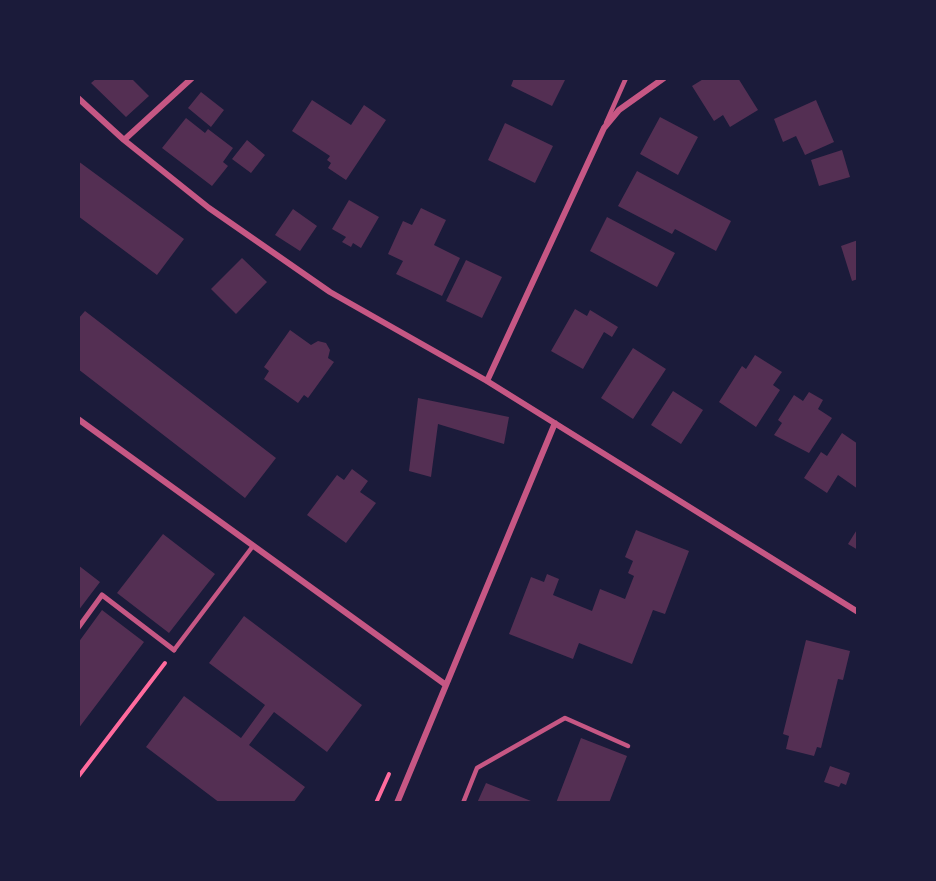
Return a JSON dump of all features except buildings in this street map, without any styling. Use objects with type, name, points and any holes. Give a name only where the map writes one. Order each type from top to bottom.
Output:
[{"type":"street","points":[[124,140],[192,78]]},
{"type":"street","points":[[487,381],[604,128],[619,110],[664,78]]},
{"type":"street","points":[[78,98],[124,140],[209,208],[330,292],[487,381],[858,612]]},
{"type":"street","points":[[78,419],[446,685]]},
{"type":"street","points":[[397,803],[555,423]]},
{"type":"street","points":[[78,628],[102,595],[174,650]]},
{"type":"lane","points":[[604,128],[626,78]]},
{"type":"lane","points":[[174,650],[253,546]]},
{"type":"lane","points":[[463,803],[477,768],[565,718],[628,746]]},
{"type":"path","points":[[78,777],[174,650]]}]
